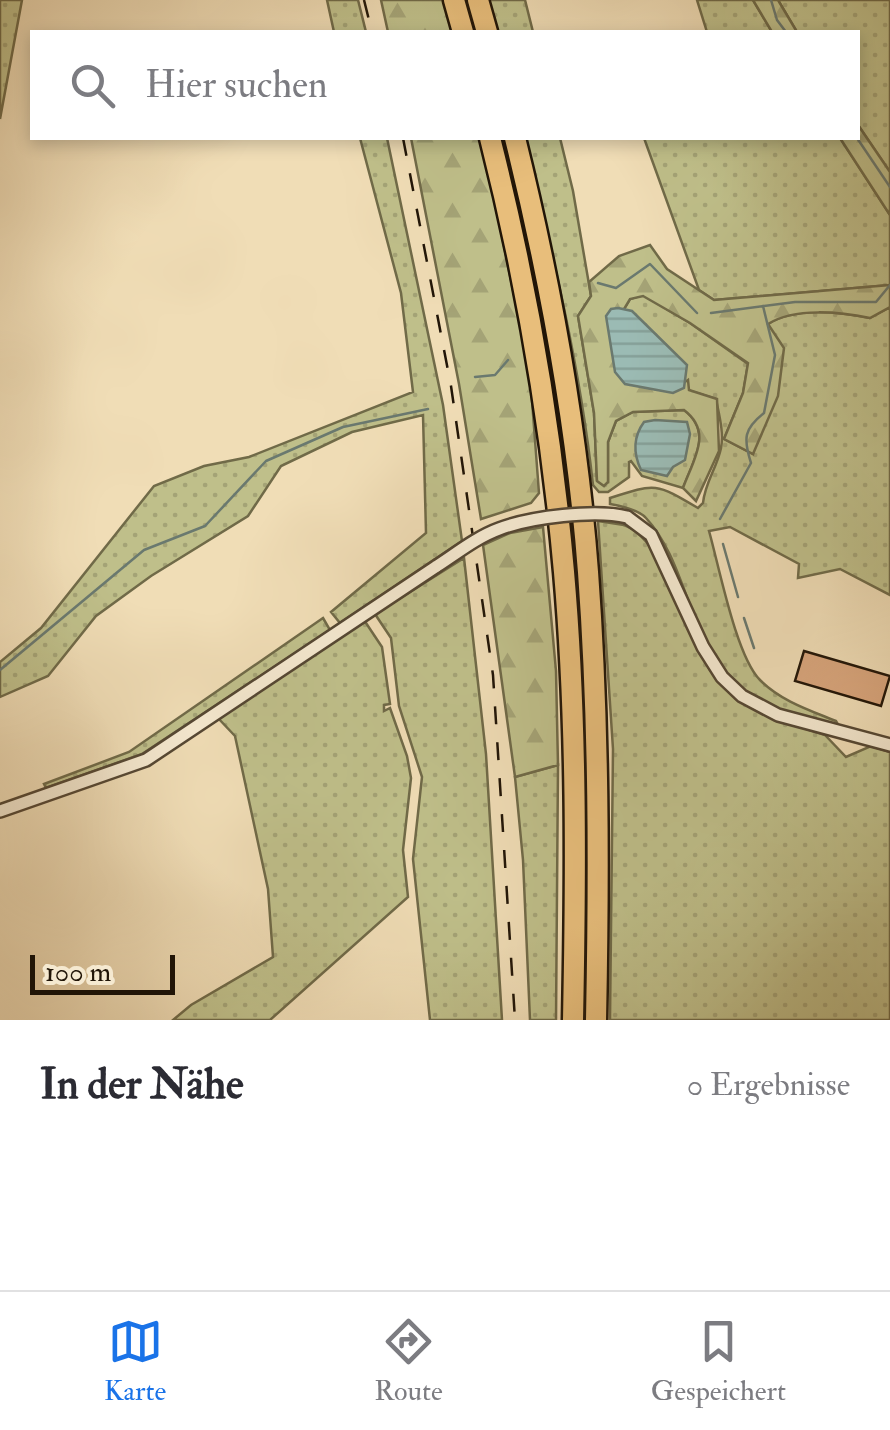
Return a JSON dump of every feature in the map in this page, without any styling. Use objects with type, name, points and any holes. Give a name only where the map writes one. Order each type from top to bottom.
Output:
[{"type":"highway","points":[[454,0],[462,30]]},
{"type":"highway","points":[[478,0],[486,30]]},
{"type":"highway","points":[[490,140],[536,358],[564,572],[575,779],[573,1020]]},
{"type":"highway","points":[[515,140],[560,354],[588,568],[598,780],[596,1020]]},
{"type":"street","points":[[0,811],[146,760],[488,534],[514,524],[598,513],[627,517],[651,535],[703,647],[722,677],[742,696],[778,715],[890,745]]},
{"type":"green space","points":[[0,0],[22,0],[0,119]]},
{"type":"green space","points":[[327,0],[358,0],[366,30],[334,30]]},
{"type":"green space","points":[[381,0],[449,0],[456,30],[388,30]]},
{"type":"green space","points":[[485,0],[525,0],[532,30],[494,30]]},
{"type":"green space","points":[[697,0],[753,0],[771,30],[706,30]]},
{"type":"green space","points":[[753,0],[778,0],[796,30],[771,30]]},
{"type":"green space","points":[[778,0],[890,0],[890,172],[860,128],[860,30],[796,30]]},
{"type":"green space","points":[[860,128],[890,172],[890,215],[841,140],[860,140]]},
{"type":"green space","points":[[361,140],[387,140],[443,405],[462,541],[340,623],[331,612],[426,533],[423,415],[352,432],[281,466],[248,516],[151,576],[96,616],[48,676],[0,697],[0,662],[41,628],[154,486],[204,466],[249,457],[413,392],[401,293]]},
{"type":"green space","points":[[411,140],[482,140],[530,374],[539,493],[531,503],[481,519]]},
{"type":"green space","points":[[524,140],[560,140],[573,191],[591,296],[578,316],[594,413],[597,480],[608,482],[608,442],[616,421],[633,412],[684,410],[698,427],[699,437],[683,488],[642,476],[631,461],[629,477],[608,492],[599,492],[593,485],[581,397]]},
{"type":"green space","points":[[645,140],[841,140],[890,215],[890,285],[714,300],[699,290]]},
{"type":"green space","points":[[650,245],[667,269],[714,300],[890,285],[890,307],[870,318],[804,313],[768,324],[784,348],[778,396],[753,454],[724,439],[743,393],[748,363],[643,296],[630,299],[624,309],[633,383],[661,389],[688,380],[689,390],[717,399],[719,451],[696,501],[683,488],[696,456],[698,427],[684,410],[633,412],[616,421],[608,442],[608,482],[604,486],[597,481],[594,413],[578,316],[591,296],[589,282],[619,256]]},
{"type":"green space","points":[[643,295],[748,364],[743,393],[724,439],[753,454],[768,324],[804,313],[870,318],[890,307],[890,595],[840,569],[798,578],[799,564],[730,527],[709,531],[736,632],[751,668],[777,694],[836,721],[840,728],[775,707],[739,687],[709,650],[660,536],[643,515],[610,504],[610,498],[655,488],[698,508],[721,448],[716,399],[678,387],[650,390],[633,383],[624,309],[630,299]]},
{"type":"green space","points":[[598,521],[624,525],[651,547],[700,653],[736,699],[769,717],[825,735],[846,757],[871,746],[890,752],[890,1020],[610,1020],[613,749]]},
{"type":"green space","points":[[543,527],[556,671],[558,765],[515,777],[483,545],[510,533]]},
{"type":"green space","points":[[464,558],[486,754],[502,1020],[430,1020],[413,859],[422,777],[399,706],[391,638],[375,614]]},
{"type":"green space","points":[[323,618],[330,630],[142,754],[46,788],[44,784],[129,752]]},
{"type":"green space","points":[[364,620],[382,647],[390,704],[384,705],[384,711],[390,708],[411,778],[403,850],[408,897],[270,1020],[173,1020],[191,1005],[273,957],[268,889],[235,736],[218,718]]},
{"type":"green space","points":[[558,765],[556,1020],[530,1020],[515,777]]},
{"type":"water","points":[[611,309],[632,311],[687,365],[684,388],[673,393],[625,384],[615,372],[606,316]]},
{"type":"water","points":[[644,422],[687,422],[690,434],[685,460],[667,476],[641,470],[637,457],[635,445],[640,428]]},
{"type":"building","points":[[804,651],[890,676],[881,706],[795,681]]},
{"type":"waterway","points":[[771,0],[784,30]]},
{"type":"waterway","points":[[858,140],[890,187]]},
{"type":"waterway","points":[[598,283],[616,288],[650,264],[697,313]]},
{"type":"waterway","points":[[711,313],[795,302],[876,302],[890,285]]},
{"type":"waterway","points":[[720,519],[751,463],[746,440],[749,429],[764,413],[775,355],[763,306]]},
{"type":"waterway","points":[[475,377],[495,375],[508,360]]},
{"type":"waterway","points":[[0,670],[144,550],[205,526],[266,461],[343,427],[428,409]]},
{"type":"waterway","points":[[723,544],[738,597]]},
{"type":"waterway","points":[[744,618],[754,648]]},
{"type":"railway","points":[[364,0],[372,30]]},
{"type":"railway","points":[[403,140],[451,386],[493,675],[515,1020]]}]
